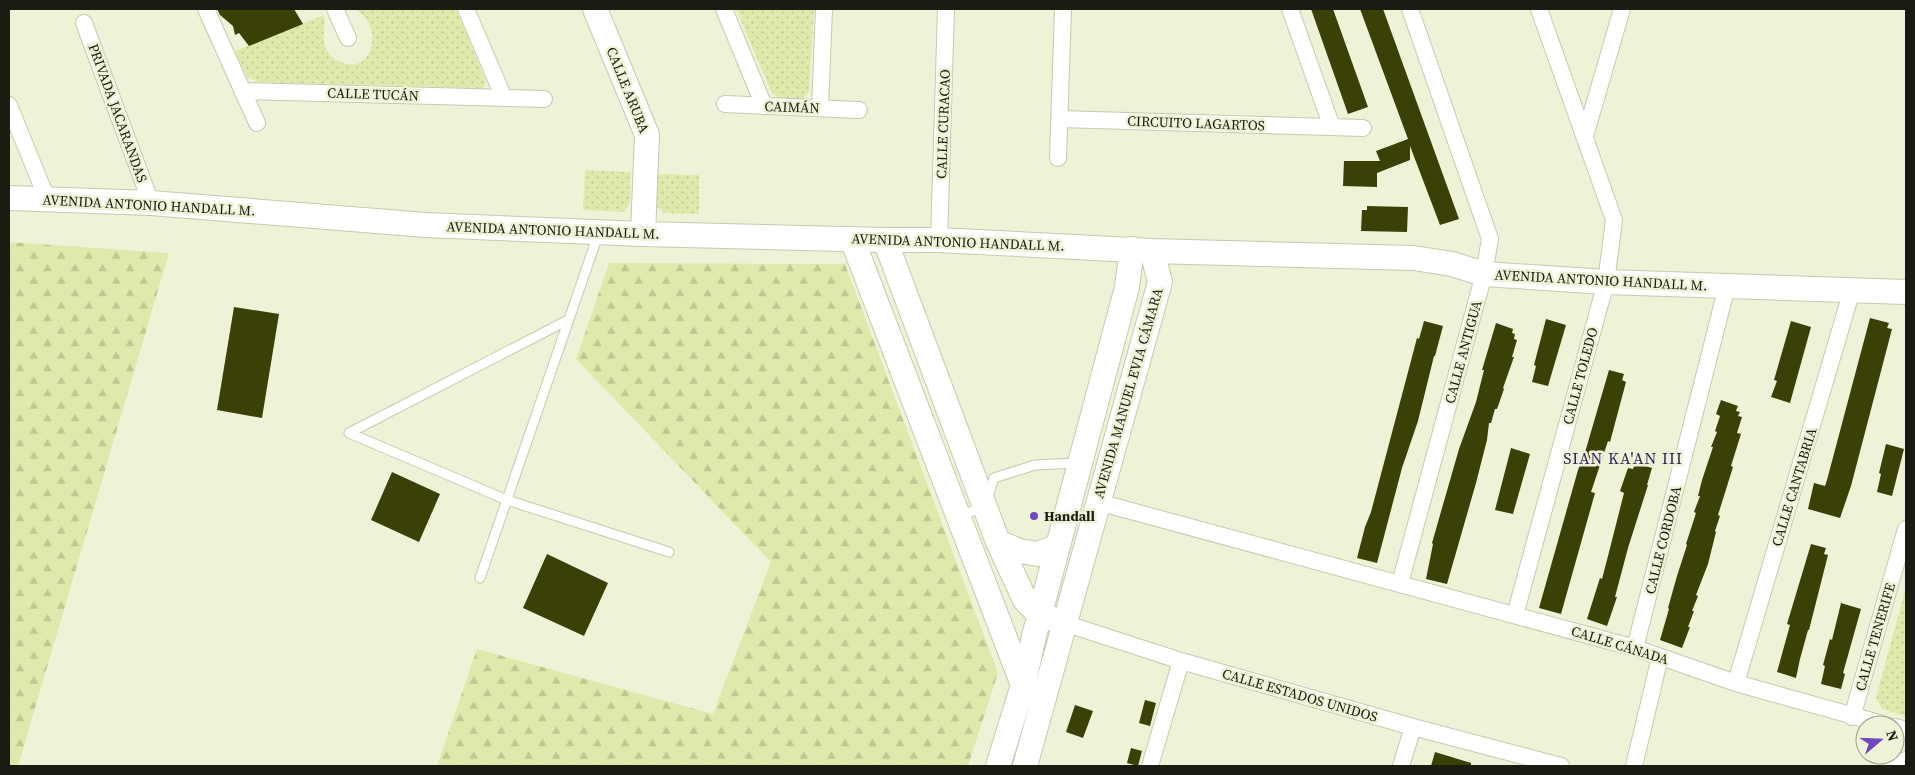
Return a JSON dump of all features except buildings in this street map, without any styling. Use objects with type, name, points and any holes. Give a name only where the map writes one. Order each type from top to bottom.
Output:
[{"type":"street","points":[[206,9],[256,123]]},
{"type":"street","points":[[335,9],[348,38]]},
{"type":"street","points":[[466,9],[504,98]]},
{"type":"street","name":"CALLE ARUBA","points":[[595,9],[647,135],[643,234]]},
{"type":"street","points":[[724,9],[764,106]]},
{"type":"street","points":[[820,108],[824,9]]},
{"type":"street","name":"CALLE CURACAO","points":[[940,240],[946,9]]},
{"type":"street","points":[[1058,158],[1063,9]]},
{"type":"street","points":[[1290,9],[1332,127]]},
{"type":"street","name":"CALLE ANTIGUA","points":[[1400,583],[1484,274],[1490,239],[1410,9]]},
{"type":"street","name":"CALLE TOLEDO","points":[[1514,615],[1606,282],[1614,220],[1586,136],[1539,9]]},
{"type":"street","points":[[1586,136],[1622,9]]},
{"type":"street","name":"PRIVADA JACARANDAS","points":[[84,23],[151,203]]},
{"type":"street","name":"CALLE TUCÁN","points":[[242,91],[544,99]]},
{"type":"street","name":"CAIMÁN","points":[[725,104],[860,110]]},
{"type":"street","points":[[9,105],[47,199]]},
{"type":"street","name":"CIRCUITO LAGARTOS","points":[[1060,119],[1363,128]]},
{"type":"street","name":"AVENIDA ANTONIO HANDALL M.","points":[[9,198],[151,203],[426,225],[643,234],[940,240],[1142,250],[1414,258],[1452,264],[1484,274],[1606,282],[1906,292]]},
{"type":"street","points":[[852,239],[1023,685]]},
{"type":"street","points":[[885,240],[998,542],[1025,600],[1040,615]]},
{"type":"street","name":"AVENIDA MANUEL EVIA CÁMARA","points":[[998,766],[1023,685],[1127,287],[1142,250]]},
{"type":"street","name":"AVENIDA MANUEL EVIA CÁMARA","points":[[1025,766],[1160,282],[1142,250]]},
{"type":"street","name":"CALLE CORDOBA","points":[[1635,648],[1727,286]]},
{"type":"street","name":"CALLE CANTABRIA","points":[[1736,683],[1852,290]]},
{"type":"street","name":"CALLE CÁNADA","points":[[1098,502],[1635,648],[1736,683],[1855,718]]},
{"type":"street","name":"CALLE TENERIFE","points":[[1852,717],[1906,529]]},
{"type":"street","points":[[998,542],[1019,551],[1038,554],[1058,546]]},
{"type":"street","name":"CALLE ESTADOS UNIDOS","points":[[1040,615],[1181,661],[1528,762],[1562,766]]},
{"type":"street","points":[[1634,766],[1660,657]]},
{"type":"street","points":[[1150,766],[1181,661]]},
{"type":"street","points":[[1401,766],[1413,727]]},
{"type":"street","points":[[1892,766],[1906,760]]},
{"type":"lane","points":[[480,578],[599,232]]},
{"type":"lane","points":[[568,320],[349,433],[507,500],[669,552]]},
{"type":"lane","points":[[958,517],[985,506],[994,478],[1035,464],[1080,463]]},
{"type":"green space","points":[[355,9],[456,9],[486,81],[483,88],[257,82],[247,77],[235,51],[324,15],[324,40],[329,53],[334,59],[341,62],[352,64],[361,62],[367,56],[371,47],[372,37],[370,26],[365,17]]},
{"type":"green space","points":[[736,9],[814,9],[809,92],[803,99],[779,99],[771,91]]},
{"type":"green space","points":[[585,170],[631,172],[630,203],[624,212],[583,210]]},
{"type":"green space","points":[[656,174],[699,175],[699,214],[664,213],[655,205]]},
{"type":"green space","points":[[9,242],[169,253],[18,766],[9,766]]},
{"type":"green space","points":[[609,263],[845,264],[998,673],[968,766],[437,766],[477,649],[713,714],[771,562],[576,359]]},
{"type":"green space","points":[[1906,587],[1906,716],[1882,709],[1876,698]]},
{"type":"place","name":"Handall","points":[[1034,516]]},
{"type":"district","name":"SIAN KA'AN III","points":[[1623,458]]}]
